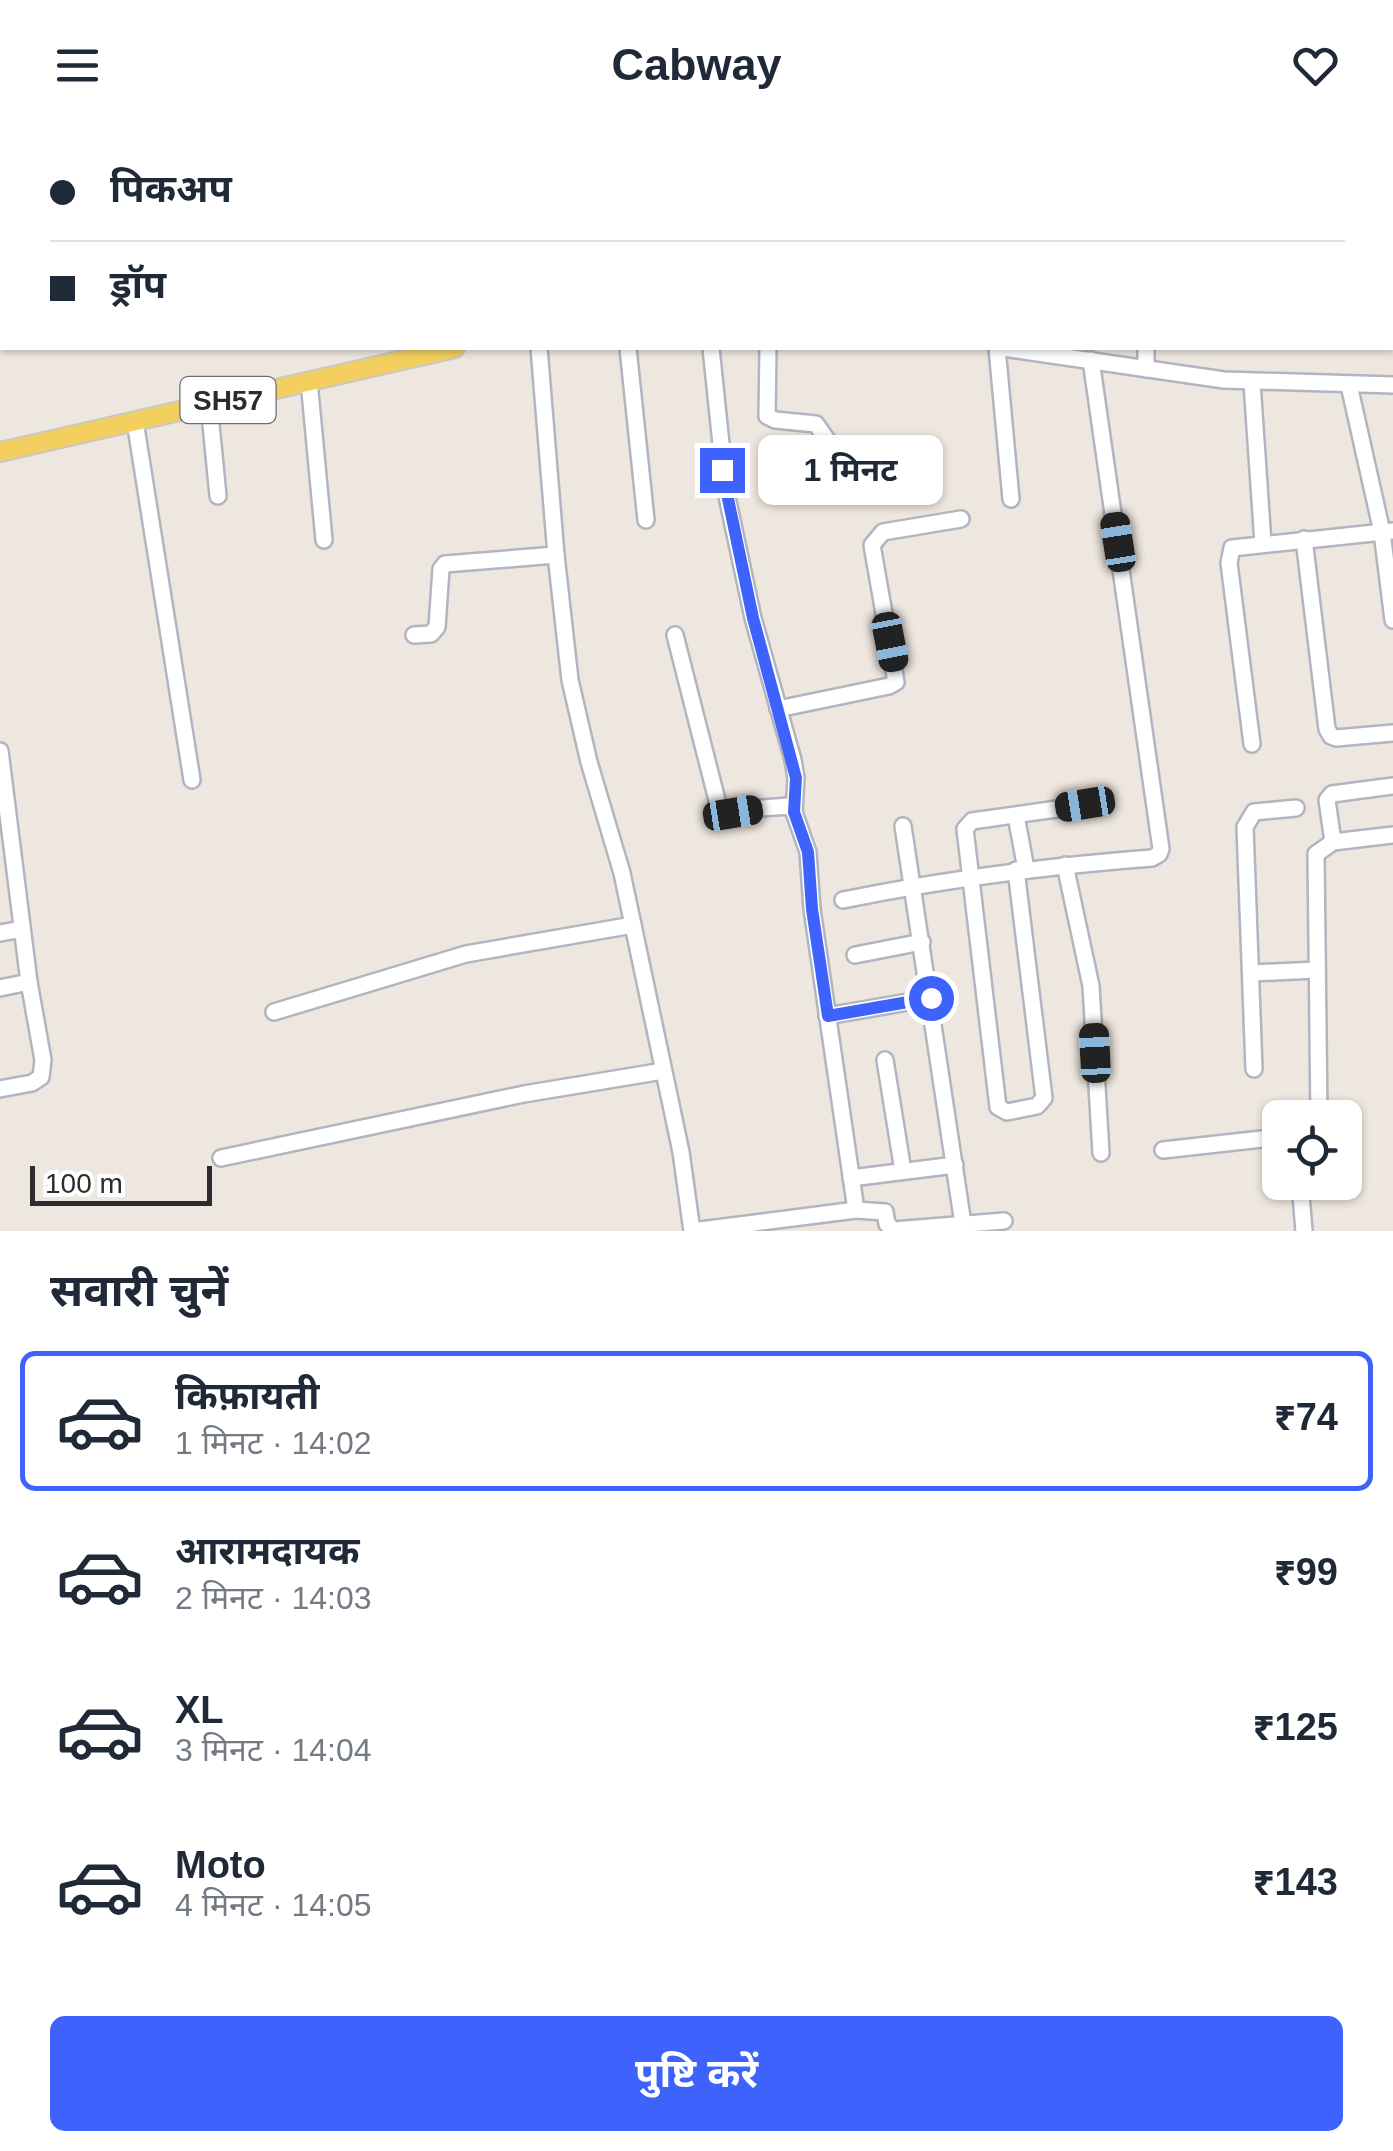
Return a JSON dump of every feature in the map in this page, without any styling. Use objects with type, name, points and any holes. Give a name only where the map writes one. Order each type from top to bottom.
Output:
[{"type":"main road","name":"SH57","points":[[0,452],[446,350]]},
{"type":"street","points":[[539,350],[570,680],[622,873],[681,1152],[692,1231],[856,1210],[881,1210],[894,1230],[1004,1221]]},
{"type":"street","points":[[628,350],[646,520]]},
{"type":"street","points":[[711,350],[726,492],[753,618],[796,778],[794,812]]},
{"type":"street","points":[[768,350],[767,416],[816,424],[846,467]]},
{"type":"street","points":[[1000,350],[1011,499]]},
{"type":"street","points":[[1015,350],[1252,383],[1393,385]]},
{"type":"street","points":[[1146,350],[1146,368]]},
{"type":"street","points":[[843,900],[1021,870],[1152,858],[1161,848],[1091,360]]},
{"type":"street","points":[[308,381],[324,540]]},
{"type":"street","points":[[1252,383],[1263,543]]},
{"type":"street","points":[[1350,385],[1387,531],[1393,620]]},
{"type":"street","points":[[210,404],[218,496]]},
{"type":"street","points":[[135,421],[192,780]]},
{"type":"street","points":[[778,709],[896,682],[872,545],[882,532],[961,519]]},
{"type":"street","points":[[1252,744],[1228,563],[1232,548],[1387,531]]},
{"type":"street","points":[[1304,539],[1327,729],[1336,738],[1393,733]]},
{"type":"street","points":[[414,635],[431,634],[438,627],[445,564],[556,555]]},
{"type":"street","points":[[675,636],[718,804],[733,813],[789,806],[808,852],[812,909],[856,1210]]},
{"type":"street","points":[[0,751],[8,879],[22,929],[43,1060],[41,1078],[0,1089]]},
{"type":"street","points":[[1333,842],[1328,800],[1332,794],[1393,786]]},
{"type":"street","points":[[1016,816],[1044,1098],[1038,1106],[1008,1112],[998,1106],[984,971],[968,878],[967,824],[1085,804]]},
{"type":"street","points":[[1254,1069],[1245,827],[1254,812],[1296,808]]},
{"type":"street","points":[[903,826],[963,1224]]},
{"type":"street","points":[[1320,1100],[1316,854],[1333,842],[1393,835]]},
{"type":"street","points":[[1065,865],[1091,986],[1101,1154]]},
{"type":"street","points":[[274,1012],[466,954],[633,925]]},
{"type":"street","points":[[0,933],[22,929]]},
{"type":"street","points":[[855,955],[922,942]]},
{"type":"street","points":[[1252,973],[1316,970]]},
{"type":"street","points":[[0,988],[29,982]]},
{"type":"street","points":[[828,1016],[931,998]]},
{"type":"street","points":[[885,1060],[902,1171]]},
{"type":"street","points":[[221,1158],[524,1094],[664,1071]]},
{"type":"street","points":[[1163,1150],[1262,1139]]},
{"type":"street","points":[[851,1178],[955,1165]]},
{"type":"street","points":[[1301,1200],[1304,1231]]},
{"type":"route","points":[[722,470],[753,618],[793,760],[794,812],[808,852],[828,1016],[931,998]]}]
